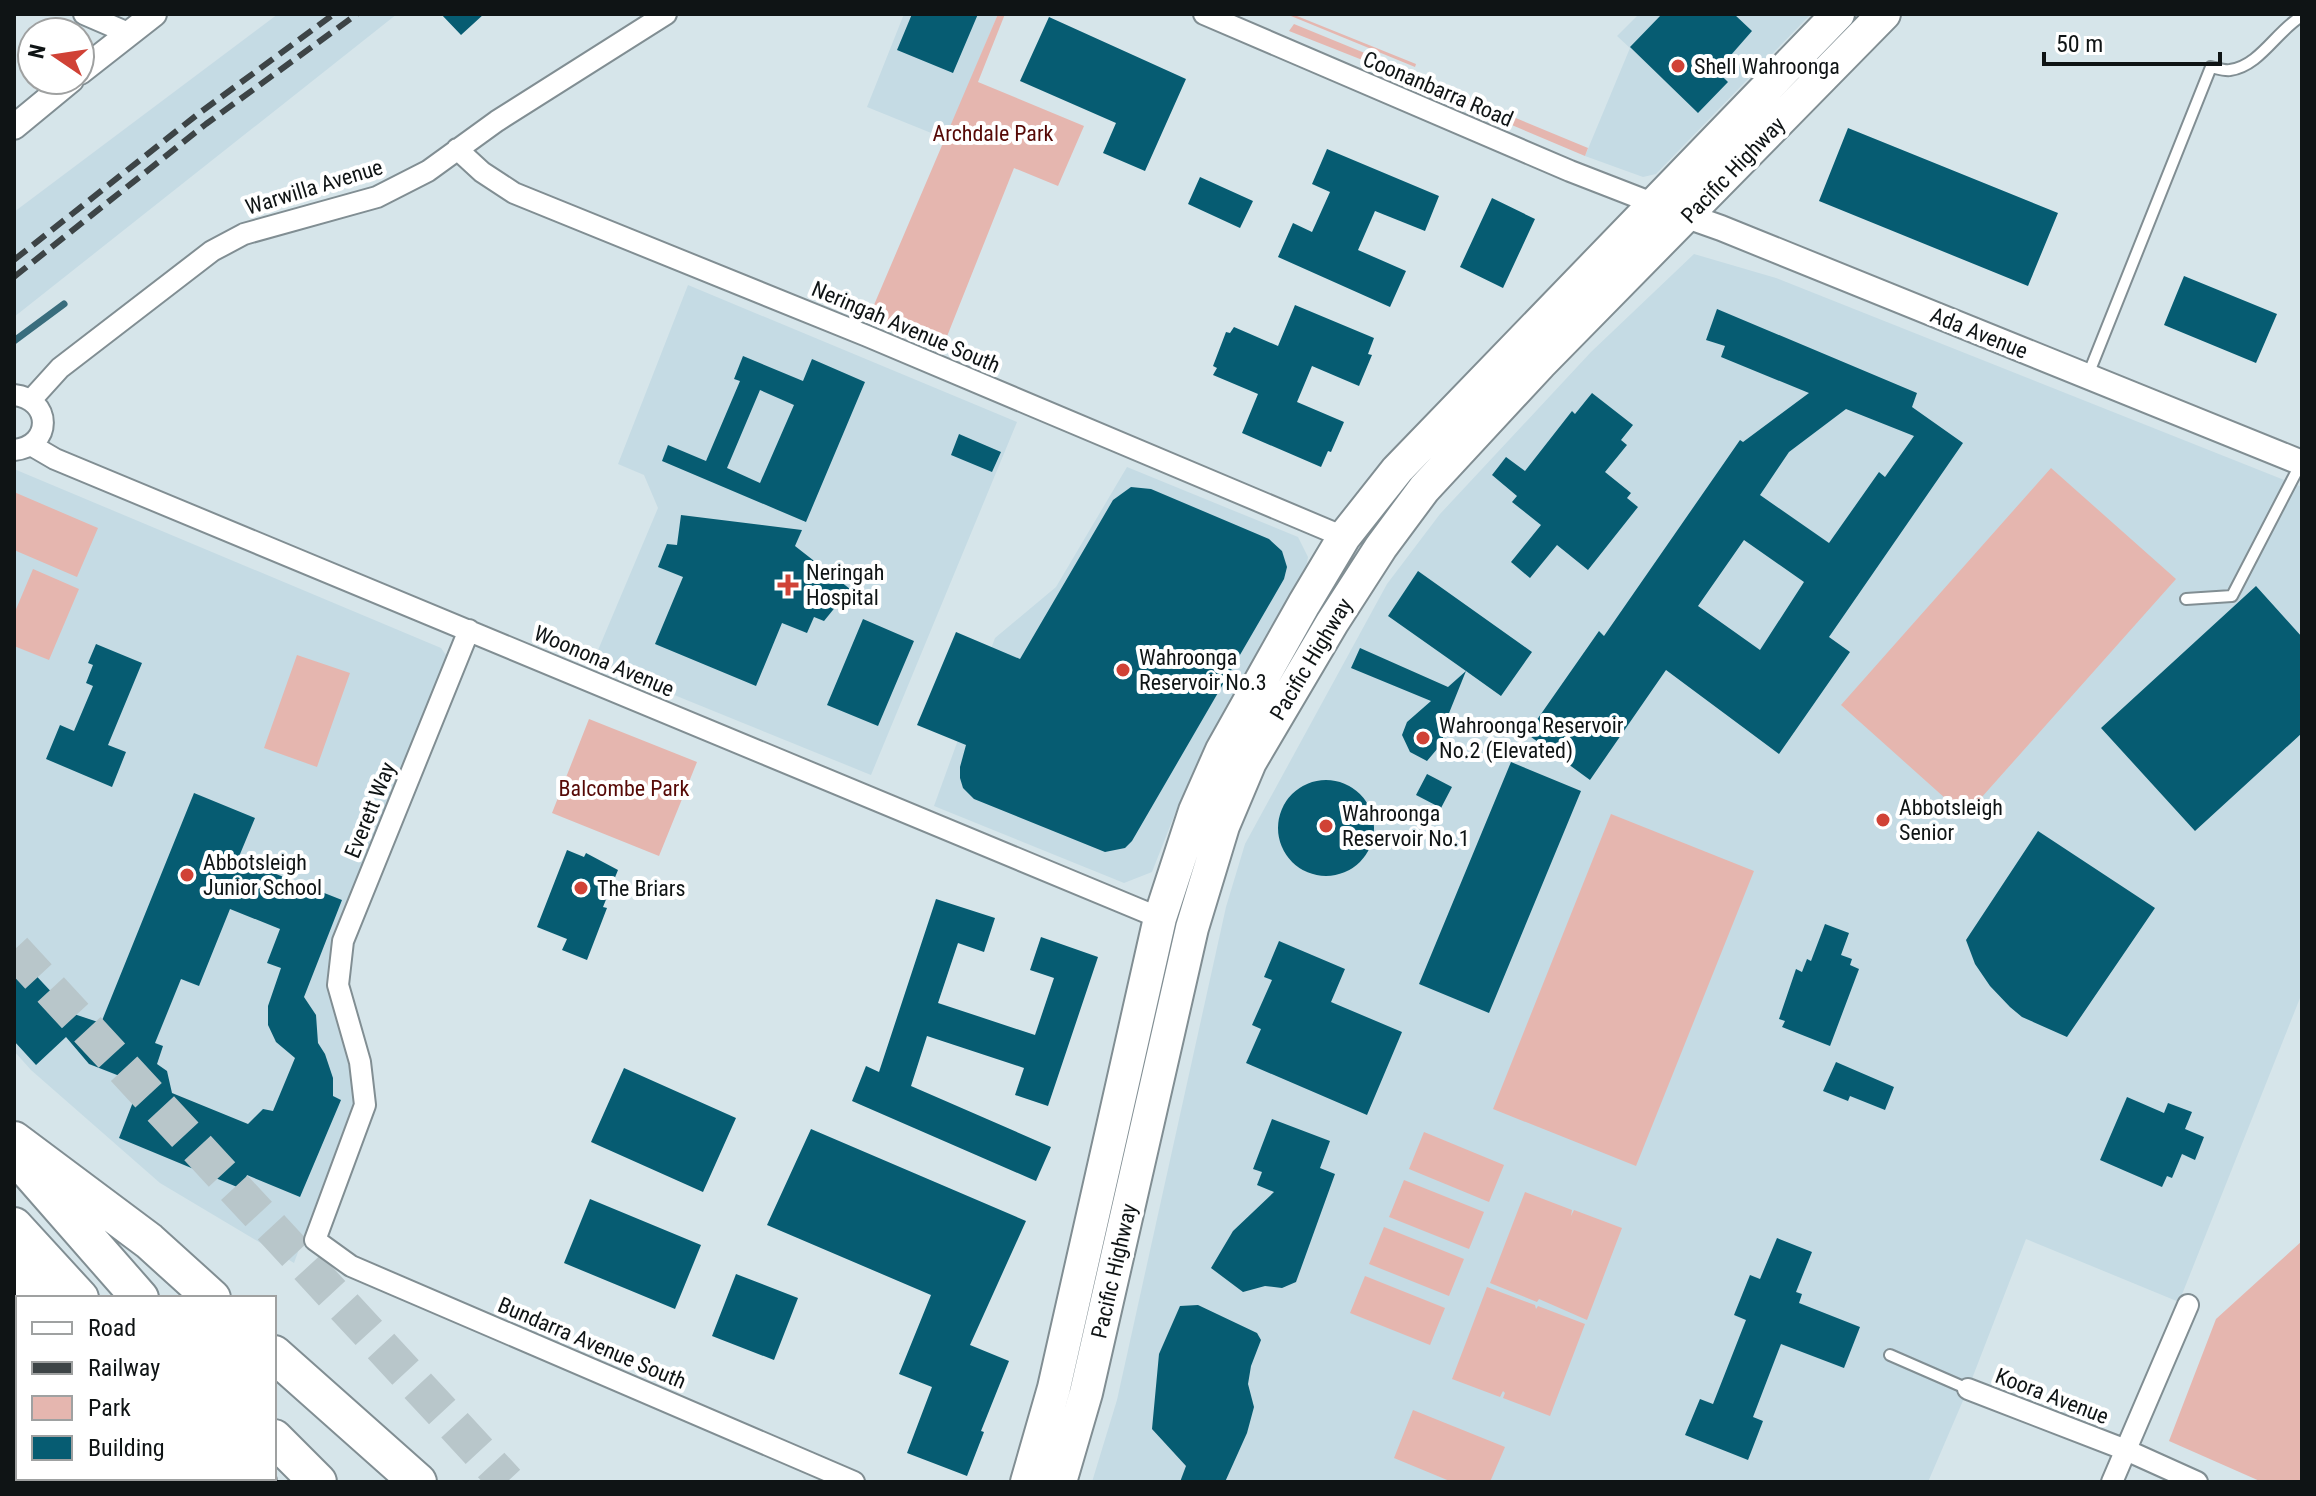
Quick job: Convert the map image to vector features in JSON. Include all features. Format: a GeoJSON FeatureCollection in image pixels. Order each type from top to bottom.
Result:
{"type":"FeatureCollection","features":[{"type":"Feature","properties":{"kind":"highway","name":"Pacific Highway"},"geometry":{"type":"LineString","coordinates":[[1027,1482],[1058,1373],[1160,918],[1195,811],[1222,750],[1259,681],[1344,537],[1397,470],[1838,14]]}},
{"type":"Feature","properties":{"kind":"highway","name":"Pacific Highway"},"geometry":{"type":"LineString","coordinates":[[1060,1482],[1086,1393],[1192,928],[1223,826],[1250,762],[1332,623],[1381,547],[1424,489],[1540,364],[1884,14]]}},
{"type":"Feature","properties":{"kind":"highway"},"geometry":{"type":"LineString","coordinates":[[14,1140],[149,1241],[210,1296]]}},
{"type":"Feature","properties":{"kind":"highway"},"geometry":{"type":"LineString","coordinates":[[14,1155],[138,1296]]}},
{"type":"Feature","properties":{"kind":"highway"},"geometry":{"type":"LineString","coordinates":[[14,1226],[78,1296]]}},
{"type":"Feature","properties":{"kind":"highway"},"geometry":{"type":"LineString","coordinates":[[14,1265],[40,1296]]}},
{"type":"Feature","properties":{"kind":"highway"},"geometry":{"type":"LineString","coordinates":[[276,1356],[418,1482]]}},
{"type":"Feature","properties":{"kind":"highway"},"geometry":{"type":"LineString","coordinates":[[276,1440],[318,1482]]}},
{"type":"Feature","properties":{"kind":"street"},"geometry":{"type":"LineString","coordinates":[[84,14],[128,33]]}},
{"type":"Feature","properties":{"kind":"street"},"geometry":{"type":"LineString","coordinates":[[96,59],[154,14]]}},
{"type":"Feature","properties":{"kind":"street","name":"Warwilla Avenue"},"geometry":{"type":"LineString","coordinates":[[23,398],[212,251],[244,234],[377,197],[428,171],[666,14]]}},
{"type":"Feature","properties":{"kind":"street","name":"Coonanbarra Road"},"geometry":{"type":"LineString","coordinates":[[1204,14],[1556,166],[1655,204]]}},
{"type":"Feature","properties":{"kind":"street"},"geometry":{"type":"LineString","coordinates":[[14,127],[52,96]]}},
{"type":"Feature","properties":{"kind":"street","name":"Neringah Avenue South"},"geometry":{"type":"LineString","coordinates":[[457,149],[482,172],[514,193],[867,336],[1344,537]]}},
{"type":"Feature","properties":{"kind":"street","name":"Ada Avenue"},"geometry":{"type":"LineString","coordinates":[[1655,204],[2301,463]]}},
{"type":"Feature","properties":{"kind":"street"},"geometry":{"type":"LineString","coordinates":[[23,398],[39,409],[43,419],[41,432],[23,447]]}},
{"type":"Feature","properties":{"kind":"street","name":"Woonona Avenue"},"geometry":{"type":"LineString","coordinates":[[23,447],[1160,918]]}},
{"type":"Feature","properties":{"kind":"street","name":"Everett Way"},"geometry":{"type":"LineString","coordinates":[[315,1240],[365,1105],[360,1062],[338,985],[343,941],[469,630]]}},
{"type":"Feature","properties":{"kind":"street","name":"Bundarra Avenue South"},"geometry":{"type":"LineString","coordinates":[[315,1240],[351,1266],[854,1482]]}},
{"type":"Feature","properties":{"kind":"street"},"geometry":{"type":"LineString","coordinates":[[2112,1482],[2188,1305]]}},
{"type":"Feature","properties":{"kind":"street","name":"Koora Avenue"},"geometry":{"type":"LineString","coordinates":[[1968,1389],[2126,1450],[2197,1482]]}},
{"type":"Feature","properties":{"kind":"lane"},"geometry":{"type":"LineString","coordinates":[[2088,377],[2211,67],[2229,71],[2252,61],[2291,22],[2302,16]]}},
{"type":"Feature","properties":{"kind":"lane"},"geometry":{"type":"LineString","coordinates":[[2186,599],[2232,596],[2301,463]]}},
{"type":"Feature","properties":{"kind":"lane","name":"Koora Avenue"},"geometry":{"type":"LineString","coordinates":[[1890,1355],[1968,1389]]}},
{"type":"Feature","properties":{"kind":"shaded area"},"geometry":{"type":"Polygon","coordinates":[[[278,14],[397,14],[14,317],[14,212],[278,14]]]}},
{"type":"Feature","properties":{"kind":"shaded area"},"geometry":{"type":"Polygon","coordinates":[[[904,14],[998,14],[946,139],[867,107],[904,14]]]}},
{"type":"Feature","properties":{"kind":"shaded area"},"geometry":{"type":"Polygon","coordinates":[[[1639,14],[1811,14],[1656,174],[1643,177],[1585,156],[1630,48],[1617,36],[1639,14]]]}},
{"type":"Feature","properties":{"kind":"shaded area","name":"Abbotsleigh Senior"},"geometry":{"type":"Polygon","coordinates":[[[1694,254],[1776,278],[2302,487],[2302,993],[2179,1302],[2026,1239],[1928,1482],[1092,1482],[1117,1400],[1226,907],[1245,844],[1387,584],[1440,514],[1591,352],[1694,254]]]}},
{"type":"Feature","properties":{"kind":"shaded area","name":"Neringah Hospital"},"geometry":{"type":"Polygon","coordinates":[[[688,285],[1017,422],[871,775],[593,662],[658,508],[644,475],[618,464],[688,285]]]}},
{"type":"Feature","properties":{"kind":"shaded area","name":"Wahroonga Reservoir No.3"},"geometry":{"type":"Polygon","coordinates":[[[1127,467],[1298,537],[1308,557],[1304,578],[1206,746],[1152,872],[1124,883],[934,806],[995,638],[1056,587],[1127,467]]]}},
{"type":"Feature","properties":{"kind":"shaded area","name":"Abbotsleigh Junior School"},"geometry":{"type":"Polygon","coordinates":[[[14,469],[441,648],[446,655],[445,671],[334,938],[329,984],[354,1085],[353,1104],[294,1263],[160,1183],[31,1070],[14,1051],[14,469]]]}},
{"type":"Feature","properties":{"kind":"green space","name":"Archdale Park"},"geometry":{"type":"Polygon","coordinates":[[[998,14],[1005,14],[978,82],[1084,126],[1058,186],[1014,168],[942,349],[868,319],[998,14]]]}},
{"type":"Feature","properties":{"kind":"green space"},"geometry":{"type":"Polygon","coordinates":[[[1291,16],[1416,64],[1415,67],[1291,16]]]}},
{"type":"Feature","properties":{"kind":"green space"},"geometry":{"type":"Polygon","coordinates":[[[1294,24],[1411,72],[1408,78],[1289,31],[1294,24]]]}},
{"type":"Feature","properties":{"kind":"green space"},"geometry":{"type":"Polygon","coordinates":[[[1446,89],[1588,148],[1585,156],[1443,96],[1446,89]]]}},
{"type":"Feature","properties":{"kind":"green space"},"geometry":{"type":"Polygon","coordinates":[[[2051,468],[2176,579],[1965,816],[1841,705],[2051,468]]]}},
{"type":"Feature","properties":{"kind":"green space"},"geometry":{"type":"Polygon","coordinates":[[[14,492],[98,528],[77,577],[14,550],[14,492]]]}},
{"type":"Feature","properties":{"kind":"green space"},"geometry":{"type":"Polygon","coordinates":[[[33,569],[79,589],[49,660],[14,646],[14,614],[33,569]]]}},
{"type":"Feature","properties":{"kind":"green space"},"geometry":{"type":"Polygon","coordinates":[[[297,655],[350,673],[317,767],[264,748],[297,655]]]}},
{"type":"Feature","properties":{"kind":"green space","name":"Balcombe Park"},"geometry":{"type":"Polygon","coordinates":[[[589,719],[697,762],[659,856],[552,813],[589,719]]]}},
{"type":"Feature","properties":{"kind":"green space"},"geometry":{"type":"Polygon","coordinates":[[[1611,814],[1754,871],[1636,1166],[1493,1109],[1611,814]]]}},
{"type":"Feature","properties":{"kind":"green space"},"geometry":{"type":"Polygon","coordinates":[[[1424,1132],[1504,1165],[1489,1202],[1409,1169],[1424,1132]]]}},
{"type":"Feature","properties":{"kind":"green space"},"geometry":{"type":"Polygon","coordinates":[[[1404,1180],[1484,1212],[1469,1249],[1389,1217],[1404,1180]]]}},
{"type":"Feature","properties":{"kind":"green space"},"geometry":{"type":"Polygon","coordinates":[[[1525,1192],[1572,1210],[1571,1216],[1574,1210],[1622,1228],[1587,1320],[1539,1299],[1537,1302],[1490,1283],[1525,1192]]]}},
{"type":"Feature","properties":{"kind":"green space"},"geometry":{"type":"Polygon","coordinates":[[[1384,1227],[1464,1259],[1449,1296],[1369,1264],[1384,1227]]]}},
{"type":"Feature","properties":{"kind":"green space"},"geometry":{"type":"Polygon","coordinates":[[[2302,1241],[2302,1482],[2262,1482],[2169,1441],[2216,1319],[2302,1241]]]}},
{"type":"Feature","properties":{"kind":"green space"},"geometry":{"type":"Polygon","coordinates":[[[1365,1276],[1445,1308],[1430,1345],[1350,1313],[1365,1276]]]}},
{"type":"Feature","properties":{"kind":"green space"},"geometry":{"type":"Polygon","coordinates":[[[1487,1287],[1535,1305],[1536,1309],[1538,1306],[1585,1324],[1550,1416],[1503,1398],[1503,1391],[1500,1397],[1452,1379],[1487,1287]]]}},
{"type":"Feature","properties":{"kind":"green space"},"geometry":{"type":"Polygon","coordinates":[[[1413,1410],[1505,1447],[1490,1482],[1452,1482],[1394,1458],[1413,1410]]]}},
{"type":"Feature","properties":{"kind":"building"},"geometry":{"type":"Polygon","coordinates":[[[441,14],[484,14],[461,35],[441,14]]]}},
{"type":"Feature","properties":{"kind":"building"},"geometry":{"type":"Polygon","coordinates":[[[912,14],[978,14],[953,73],[897,50],[912,14]]]}},
{"type":"Feature","properties":{"kind":"building"},"geometry":{"type":"Polygon","coordinates":[[[1662,14],[1734,14],[1752,31],[1717,71],[1728,82],[1698,113],[1630,47],[1662,14]]]}},
{"type":"Feature","properties":{"kind":"building"},"geometry":{"type":"Polygon","coordinates":[[[1049,17],[1186,79],[1145,171],[1103,153],[1116,123],[1020,81],[1049,17]]]}},
{"type":"Feature","properties":{"kind":"building"},"geometry":{"type":"Polygon","coordinates":[[[1848,128],[2058,213],[2028,286],[1819,201],[1848,128]]]}},
{"type":"Feature","properties":{"kind":"building"},"geometry":{"type":"Polygon","coordinates":[[[1327,149],[1439,196],[1425,231],[1375,211],[1358,250],[1406,271],[1390,307],[1278,257],[1293,223],[1312,232],[1330,192],[1312,184],[1327,149]]]}},
{"type":"Feature","properties":{"kind":"building"},"geometry":{"type":"Polygon","coordinates":[[[1200,177],[1253,201],[1240,228],[1188,204],[1200,177]]]}},
{"type":"Feature","properties":{"kind":"building"},"geometry":{"type":"Polygon","coordinates":[[[1492,198],[1535,219],[1503,288],[1460,267],[1492,198]]]}},
{"type":"Feature","properties":{"kind":"building"},"geometry":{"type":"Polygon","coordinates":[[[2184,276],[2277,314],[2256,363],[2164,325],[2184,276]]]}},
{"type":"Feature","properties":{"kind":"building"},"geometry":{"type":"Polygon","coordinates":[[[1295,305],[1374,338],[1368,354],[1372,355],[1359,386],[1312,366],[1297,402],[1344,422],[1321,467],[1242,433],[1258,394],[1213,375],[1217,368],[1213,366],[1226,332],[1230,333],[1234,327],[1278,346],[1295,305]]]}},
{"type":"Feature","properties":{"kind":"building"},"geometry":{"type":"Polygon","coordinates":[[[1717,309],[1917,393],[1912,407],[1963,443],[1829,637],[1850,652],[1779,754],[1666,670],[1590,780],[1527,734],[1599,631],[1604,636],[1740,440],[1743,442],[1809,393],[1721,357],[1725,346],[1706,340],[1717,309]],[[1846,409],[1789,452],[1760,495],[1829,543],[1879,472],[1885,477],[1914,436],[1846,409]],[[1744,540],[1698,606],[1760,650],[1804,582],[1744,540]]]}},
{"type":"Feature","properties":{"kind":"building"},"geometry":{"type":"Polygon","coordinates":[[[743,356],[803,381],[812,359],[865,382],[806,522],[662,461],[668,445],[706,461],[740,381],[734,379],[743,356]],[[760,390],[727,468],[760,483],[794,405],[760,390]]]}},
{"type":"Feature","properties":{"kind":"building"},"geometry":{"type":"Polygon","coordinates":[[[1592,393],[1633,425],[1621,440],[1627,445],[1605,472],[1631,493],[1627,498],[1638,507],[1588,570],[1557,545],[1530,578],[1511,562],[1541,525],[1512,502],[1517,496],[1492,475],[1506,457],[1525,471],[1572,411],[1575,414],[1592,393]]]}},
{"type":"Feature","properties":{"kind":"building"},"geometry":{"type":"Polygon","coordinates":[[[959,434],[1001,452],[992,472],[951,455],[959,434]]]}},
{"type":"Feature","properties":{"kind":"building","name":"Wahroonga Reservoir No.3"},"geometry":{"type":"Polygon","coordinates":[[[1131,487],[1151,489],[1269,539],[1282,551],[1287,567],[1284,579],[1132,841],[1125,848],[1105,852],[974,799],[963,788],[960,778],[966,745],[917,725],[956,632],[1020,659],[1113,500],[1131,487]]]}},
{"type":"Feature","properties":{"kind":"building"},"geometry":{"type":"Polygon","coordinates":[[[681,515],[802,530],[795,546],[850,589],[824,621],[814,617],[807,633],[782,623],[756,686],[655,644],[683,577],[658,567],[667,544],[677,545],[681,515]]]}},
{"type":"Feature","properties":{"kind":"building"},"geometry":{"type":"Polygon","coordinates":[[[1418,571],[1532,652],[1501,696],[1388,616],[1418,571]]]}},
{"type":"Feature","properties":{"kind":"building"},"geometry":{"type":"Polygon","coordinates":[[[2256,586],[2302,637],[2302,733],[2195,831],[2101,728],[2256,586]]]}},
{"type":"Feature","properties":{"kind":"building"},"geometry":{"type":"Polygon","coordinates":[[[863,619],[914,641],[878,726],[827,705],[863,619]]]}},
{"type":"Feature","properties":{"kind":"building"},"geometry":{"type":"Polygon","coordinates":[[[96,644],[142,663],[108,745],[126,752],[112,787],[46,759],[60,725],[74,731],[93,686],[86,683],[93,665],[88,663],[96,644]]]}},
{"type":"Feature","properties":{"kind":"building"},"geometry":{"type":"Polygon","coordinates":[[[1360,648],[1448,687],[1466,671],[1443,728],[1443,742],[1427,761],[1410,752],[1402,735],[1407,722],[1431,701],[1351,668],[1360,648]]]}},
{"type":"Feature","properties":{"kind":"building"},"geometry":{"type":"Polygon","coordinates":[[[1511,762],[1581,791],[1489,1013],[1419,984],[1511,762]]]}},
{"type":"Feature","properties":{"kind":"building"},"geometry":{"type":"Polygon","coordinates":[[[1427,774],[1452,787],[1441,808],[1416,795],[1427,774]]]}},
{"type":"Feature","properties":{"kind":"building","name":"Wahroonga Reservoir No.1"},"geometry":{"type":"Polygon","coordinates":[[[1326,780],[1344,784],[1360,794],[1370,810],[1374,828],[1370,846],[1360,862],[1344,872],[1326,876],[1308,872],[1292,862],[1282,846],[1278,828],[1282,810],[1292,794],[1308,784],[1326,780]]]}},
{"type":"Feature","properties":{"kind":"building"},"geometry":{"type":"Polygon","coordinates":[[[194,793],[255,818],[238,859],[342,900],[304,997],[316,1015],[318,1043],[333,1078],[333,1096],[341,1100],[300,1197],[247,1175],[242,1189],[119,1138],[140,1084],[89,1064],[66,1037],[36,1065],[14,1041],[14,952],[71,1013],[101,1023],[194,793]],[[230,909],[199,986],[181,979],[155,1043],[163,1046],[157,1064],[167,1071],[172,1093],[248,1124],[263,1109],[273,1111],[295,1058],[276,1042],[268,1025],[268,1006],[281,968],[267,963],[280,929],[230,909]]]}},
{"type":"Feature","properties":{"kind":"building"},"geometry":{"type":"Polygon","coordinates":[[[2038,831],[2155,908],[2067,1037],[2022,1017],[2010,1007],[1975,964],[1966,940],[2038,831]]]}},
{"type":"Feature","properties":{"kind":"building","name":"The Briars"},"geometry":{"type":"Polygon","coordinates":[[[567,850],[584,857],[586,853],[618,870],[587,960],[562,950],[567,939],[537,927],[567,850]]]}},
{"type":"Feature","properties":{"kind":"building"},"geometry":{"type":"Polygon","coordinates":[[[936,899],[995,918],[984,952],[958,943],[938,1003],[1035,1035],[1054,978],[1030,970],[1041,937],[1098,957],[1048,1106],[1015,1095],[1024,1068],[927,1036],[911,1086],[1051,1147],[1036,1181],[852,1101],[866,1066],[879,1072],[936,899]]]}},
{"type":"Feature","properties":{"kind":"building"},"geometry":{"type":"Polygon","coordinates":[[[1825,924],[1849,933],[1841,955],[1852,959],[1850,965],[1859,969],[1830,1046],[1782,1027],[1785,1021],[1779,1019],[1796,969],[1802,972],[1807,959],[1811,961],[1825,924]]]}},
{"type":"Feature","properties":{"kind":"building"},"geometry":{"type":"Polygon","coordinates":[[[1279,941],[1345,969],[1331,1002],[1402,1032],[1367,1115],[1246,1063],[1261,1029],[1252,1025],[1272,980],[1264,977],[1279,941]]]}},
{"type":"Feature","properties":{"kind":"building"},"geometry":{"type":"Polygon","coordinates":[[[1836,1062],[1894,1087],[1885,1110],[1850,1096],[1848,1101],[1823,1091],[1836,1062]]]}},
{"type":"Feature","properties":{"kind":"building"},"geometry":{"type":"Polygon","coordinates":[[[624,1068],[736,1118],[703,1192],[591,1142],[624,1068]]]}},
{"type":"Feature","properties":{"kind":"building"},"geometry":{"type":"Polygon","coordinates":[[[2127,1097],[2164,1113],[2168,1103],[2192,1112],[2185,1129],[2204,1137],[2195,1160],[2182,1154],[2172,1178],[2167,1176],[2162,1187],[2100,1160],[2127,1097]]]}},
{"type":"Feature","properties":{"kind":"building"},"geometry":{"type":"Polygon","coordinates":[[[1272,1119],[1330,1141],[1320,1168],[1335,1174],[1296,1282],[1282,1288],[1265,1286],[1243,1292],[1211,1268],[1233,1231],[1274,1192],[1257,1185],[1262,1172],[1253,1169],[1272,1119]]]}},
{"type":"Feature","properties":{"kind":"building"},"geometry":{"type":"Polygon","coordinates":[[[811,1129],[1026,1221],[970,1345],[1009,1361],[967,1476],[907,1453],[932,1387],[899,1374],[931,1295],[767,1225],[811,1129]]]}},
{"type":"Feature","properties":{"kind":"building"},"geometry":{"type":"Polygon","coordinates":[[[590,1199],[701,1245],[675,1309],[564,1263],[590,1199]]]}},
{"type":"Feature","properties":{"kind":"building"},"geometry":{"type":"Polygon","coordinates":[[[1777,1238],[1812,1252],[1796,1292],[1802,1294],[1799,1303],[1860,1327],[1844,1368],[1781,1344],[1753,1417],[1763,1421],[1748,1460],[1685,1435],[1700,1399],[1713,1404],[1746,1320],[1734,1315],[1750,1275],[1760,1279],[1777,1238]]]}},
{"type":"Feature","properties":{"kind":"building"},"geometry":{"type":"Polygon","coordinates":[[[736,1274],[798,1298],[774,1360],[712,1336],[736,1274]]]}},
{"type":"Feature","properties":{"kind":"building"},"geometry":{"type":"Polygon","coordinates":[[[1198,1305],[1257,1333],[1261,1340],[1248,1384],[1254,1407],[1247,1433],[1225,1482],[1180,1482],[1186,1466],[1152,1429],[1159,1354],[1180,1306],[1198,1305]]]}},
{"type":"Feature","properties":{"kind":"waterway"},"geometry":{"type":"LineString","coordinates":[[14,341],[64,304]]}},
{"type":"Feature","properties":{"kind":"tunnel"},"geometry":{"type":"LineString","coordinates":[[14,950],[507,1482]]}},
{"type":"Feature","properties":{"kind":"railway"},"geometry":{"type":"LineString","coordinates":[[14,260],[198,114],[334,14]]}},
{"type":"Feature","properties":{"kind":"railway"},"geometry":{"type":"LineString","coordinates":[[14,277],[206,124],[357,14]]}},
{"type":"Feature","properties":{"kind":"place","name":"Shell Wahroonga"},"geometry":{"type":"Point","coordinates":[1678,66]}},
{"type":"Feature","properties":{"kind":"place","name":"Neringah Hospital"},"geometry":{"type":"Point","coordinates":[788,585]}},
{"type":"Feature","properties":{"kind":"place","name":"Wahroonga Reservoir No.3"},"geometry":{"type":"Point","coordinates":[1123,670]}},
{"type":"Feature","properties":{"kind":"place","name":"Wahroonga Reservoir No.2 (Elevated)"},"geometry":{"type":"Point","coordinates":[1423,738]}},
{"type":"Feature","properties":{"kind":"place","name":"Abbotsleigh Senior"},"geometry":{"type":"Point","coordinates":[1883,820]}},
{"type":"Feature","properties":{"kind":"place","name":"Wahroonga Reservoir No.1"},"geometry":{"type":"Point","coordinates":[1326,826]}},
{"type":"Feature","properties":{"kind":"place","name":"Abbotsleigh Junior School"},"geometry":{"type":"Point","coordinates":[187,875]}},
{"type":"Feature","properties":{"kind":"place","name":"The Briars"},"geometry":{"type":"Point","coordinates":[581,888]}}]}
